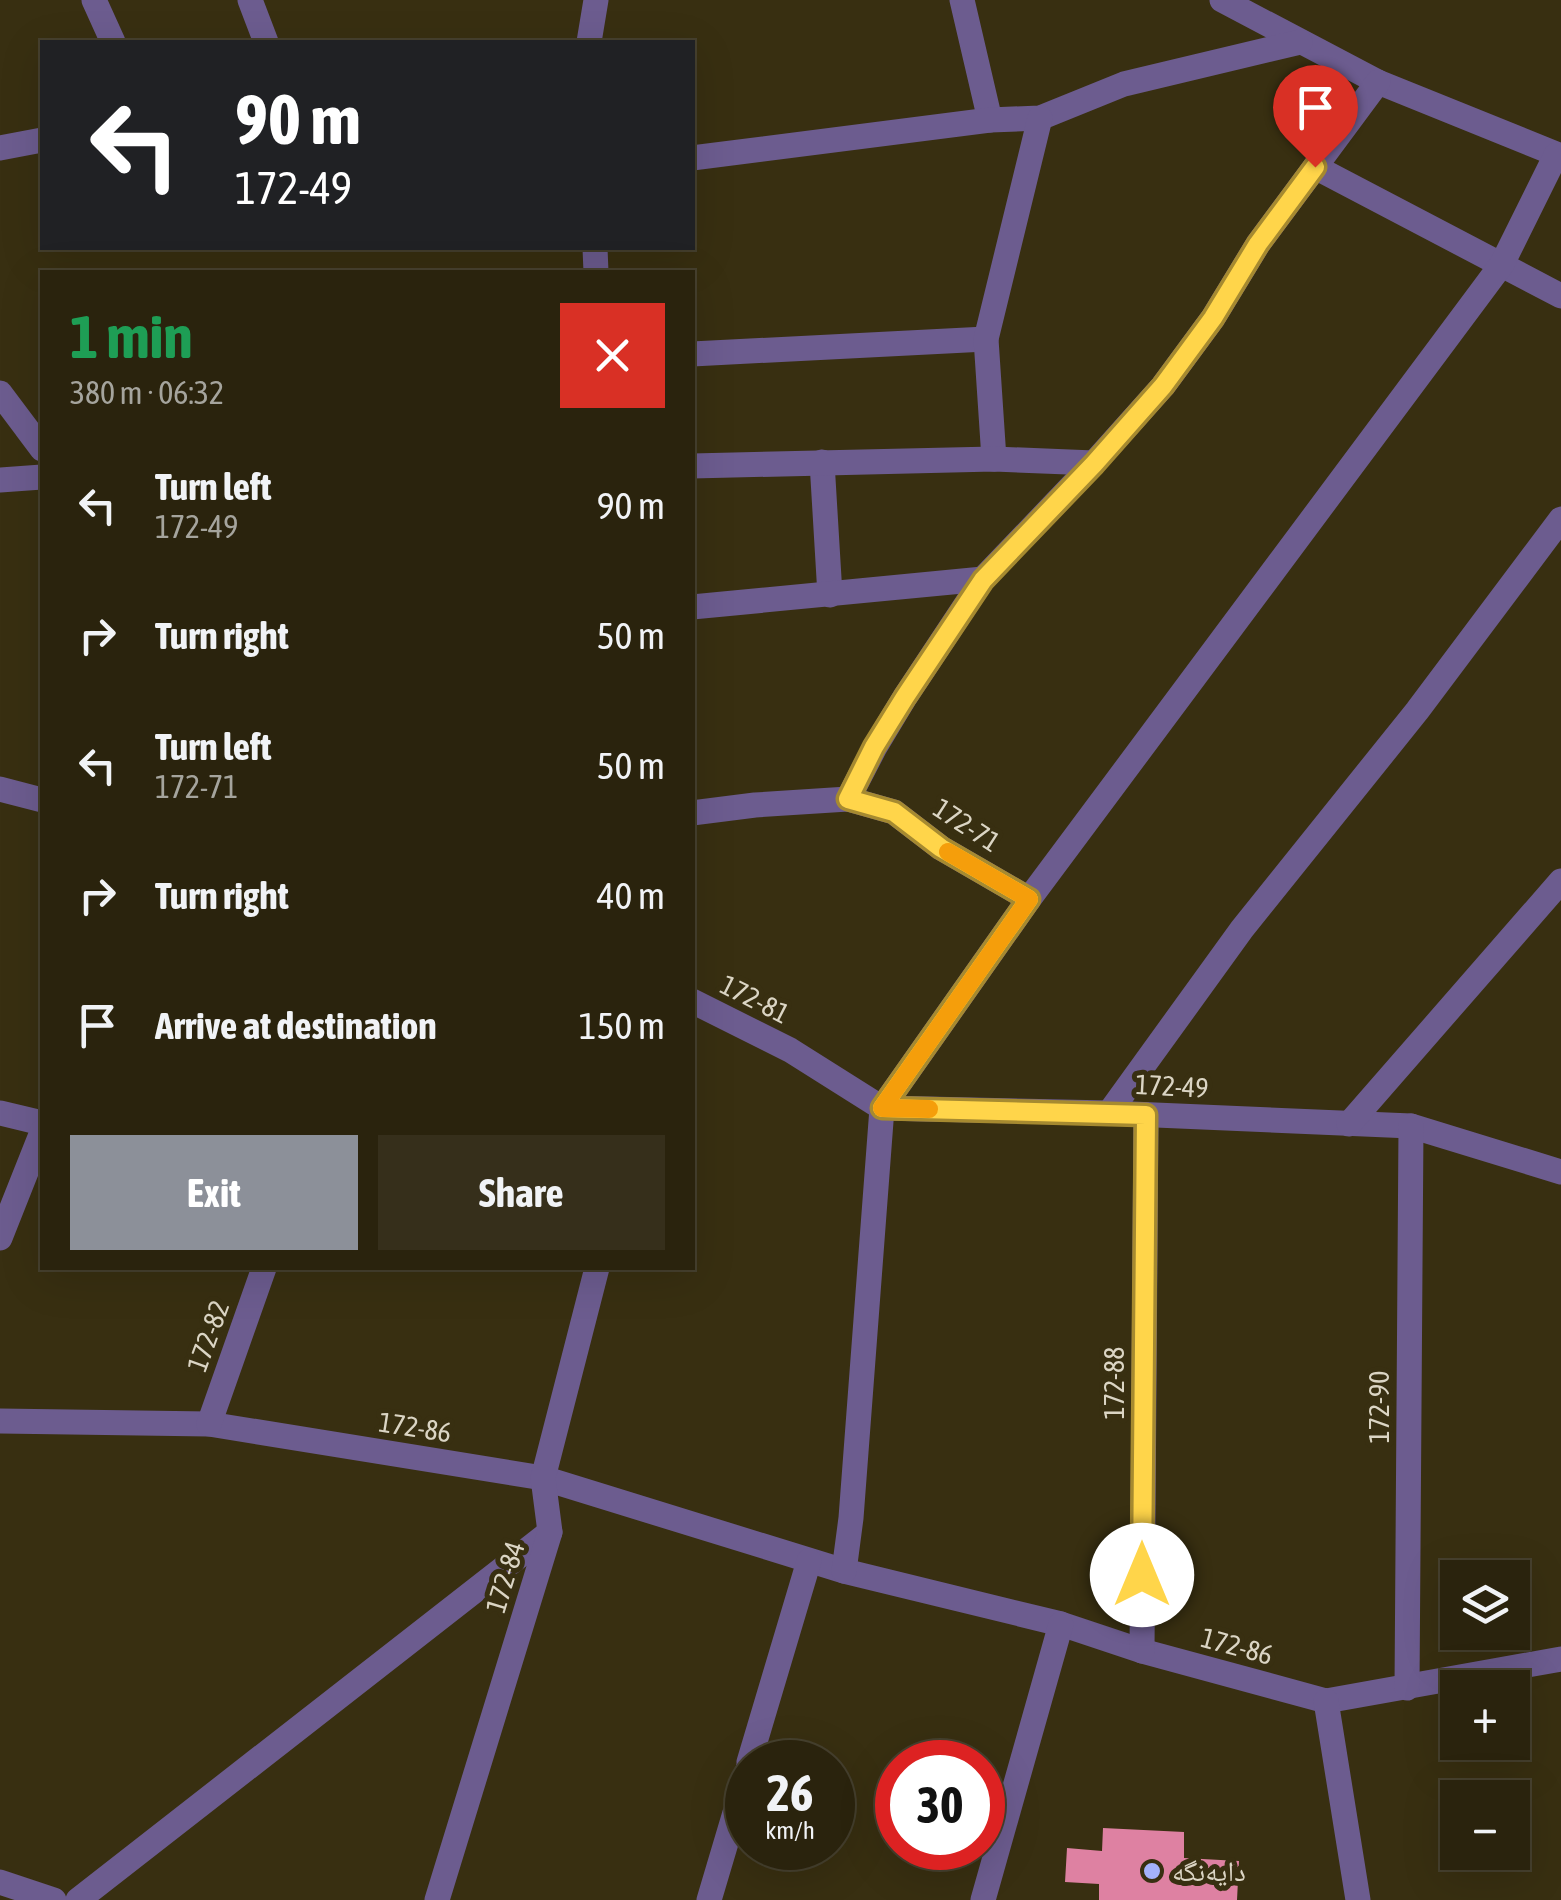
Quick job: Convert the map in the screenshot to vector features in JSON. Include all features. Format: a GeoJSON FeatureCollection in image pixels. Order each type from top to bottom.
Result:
{"type":"FeatureCollection","features":[{"type":"Feature","properties":{"kind":"street"},"geometry":{"type":"LineString","coordinates":[[94,0],[112,40]]}},
{"type":"Feature","properties":{"kind":"street"},"geometry":{"type":"LineString","coordinates":[[250,0],[265,40]]}},
{"type":"Feature","properties":{"kind":"street"},"geometry":{"type":"LineString","coordinates":[[589,40],[596,0]]}},
{"type":"Feature","properties":{"kind":"street"},"geometry":{"type":"LineString","coordinates":[[962,0],[990,120]]}},
{"type":"Feature","properties":{"kind":"street"},"geometry":{"type":"LineString","coordinates":[[844,1571],[852,1518],[882,1108],[1029,899],[1502,264],[1558,156],[1378,82],[1222,0]]}},
{"type":"Feature","properties":{"kind":"street"},"geometry":{"type":"LineString","coordinates":[[695,158],[990,120],[1040,118],[1124,84],[1300,42]]}},
{"type":"Feature","properties":{"kind":"street"},"geometry":{"type":"LineString","coordinates":[[848,799],[874,747],[983,580],[1163,386],[1213,318],[1258,244],[1378,82]]}},
{"type":"Feature","properties":{"kind":"street"},"geometry":{"type":"LineString","coordinates":[[994,458],[986,339],[1040,118]]}},
{"type":"Feature","properties":{"kind":"street"},"geometry":{"type":"LineString","coordinates":[[0,148],[40,140]]}},
{"type":"Feature","properties":{"kind":"street"},"geometry":{"type":"LineString","coordinates":[[1315,167],[1561,296]]}},
{"type":"Feature","properties":{"kind":"street"},"geometry":{"type":"LineString","coordinates":[[695,354],[986,339]]}},
{"type":"Feature","properties":{"kind":"street"},"geometry":{"type":"LineString","coordinates":[[0,393],[40,447]]}},
{"type":"Feature","properties":{"kind":"street"},"geometry":{"type":"LineString","coordinates":[[695,466],[994,458],[1094,464]]}},
{"type":"Feature","properties":{"kind":"street"},"geometry":{"type":"LineString","coordinates":[[822,462],[830,595]]}},
{"type":"Feature","properties":{"kind":"street"},"geometry":{"type":"LineString","coordinates":[[0,480],[40,476]]}},
{"type":"Feature","properties":{"kind":"street"},"geometry":{"type":"LineString","coordinates":[[1109,1113],[1242,929],[1417,710],[1561,519]]}},
{"type":"Feature","properties":{"kind":"street"},"geometry":{"type":"LineString","coordinates":[[695,607],[983,580]]}},
{"type":"Feature","properties":{"kind":"street"},"geometry":{"type":"LineString","coordinates":[[0,789],[40,799]]}},
{"type":"Feature","properties":{"kind":"street","name":"172-71"},"geometry":{"type":"LineString","coordinates":[[695,813],[848,799],[894,812],[941,848],[1029,899]]}},
{"type":"Feature","properties":{"kind":"street"},"geometry":{"type":"LineString","coordinates":[[1349,1124],[1561,881]]}},
{"type":"Feature","properties":{"kind":"street","name":"172-81"},"geometry":{"type":"LineString","coordinates":[[695,1002],[790,1050],[882,1108]]}},
{"type":"Feature","properties":{"kind":"street","name":"172-49"},"geometry":{"type":"LineString","coordinates":[[882,1108],[1411,1126],[1561,1172]]}},
{"type":"Feature","properties":{"kind":"street"},"geometry":{"type":"LineString","coordinates":[[0,1113],[40,1123]]}},
{"type":"Feature","properties":{"kind":"street","name":"172-88"},"geometry":{"type":"LineString","coordinates":[[1142,1652],[1146,1115]]}},
{"type":"Feature","properties":{"kind":"street","name":"172-90"},"geometry":{"type":"LineString","coordinates":[[1407,1688],[1411,1126]]}},
{"type":"Feature","properties":{"kind":"street"},"geometry":{"type":"LineString","coordinates":[[0,1238],[40,1137]]}},
{"type":"Feature","properties":{"kind":"street","name":"172-82"},"geometry":{"type":"LineString","coordinates":[[208,1424],[263,1270]]}},
{"type":"Feature","properties":{"kind":"street","name":"172-84"},"geometry":{"type":"LineString","coordinates":[[437,1900],[550,1532],[543,1478],[595,1270]]}},
{"type":"Feature","properties":{"kind":"street","name":"172-86"},"geometry":{"type":"LineString","coordinates":[[0,1421],[208,1424],[543,1478],[808,1561],[1061,1624],[1142,1652],[1326,1701],[1561,1659]]}},
{"type":"Feature","properties":{"kind":"street"},"geometry":{"type":"LineString","coordinates":[[78,1900],[550,1532]]}},
{"type":"Feature","properties":{"kind":"street"},"geometry":{"type":"LineString","coordinates":[[756,1740],[808,1561]]}},
{"type":"Feature","properties":{"kind":"street"},"geometry":{"type":"LineString","coordinates":[[983,1900],[1061,1624]]}},
{"type":"Feature","properties":{"kind":"street"},"geometry":{"type":"LineString","coordinates":[[1326,1701],[1358,1900]]}},
{"type":"Feature","properties":{"kind":"street"},"geometry":{"type":"LineString","coordinates":[[709,1900],[725,1845]]}},
{"type":"Feature","properties":{"kind":"street"},"geometry":{"type":"LineString","coordinates":[[0,1882],[54,1900]]}},
{"type":"Feature","properties":{"kind":"building","name":"دایەنگە"},"geometry":{"type":"Polygon","coordinates":[[[1103,1828],[1184,1832],[1184,1858],[1239,1861],[1237,1900],[1099,1900],[1099,1884],[1065,1882],[1067,1848],[1102,1851],[1103,1828]]]}},
{"type":"Feature","properties":{"kind":"slow traffic"},"geometry":{"type":"LineString","coordinates":[[929,1109],[882,1108],[1029,899],[948,852]]}},
{"type":"Feature","properties":{"kind":"place","name":"دایەنگە"},"geometry":{"type":"Point","coordinates":[1152,1871]}},
{"type":"Feature","properties":{"kind":"route"},"geometry":{"type":"LineString","coordinates":[[1142,1575],[1146,1115],[882,1108],[1029,899],[941,848],[894,812],[848,799],[874,747],[983,580],[1163,386],[1315,167]]}}]}
